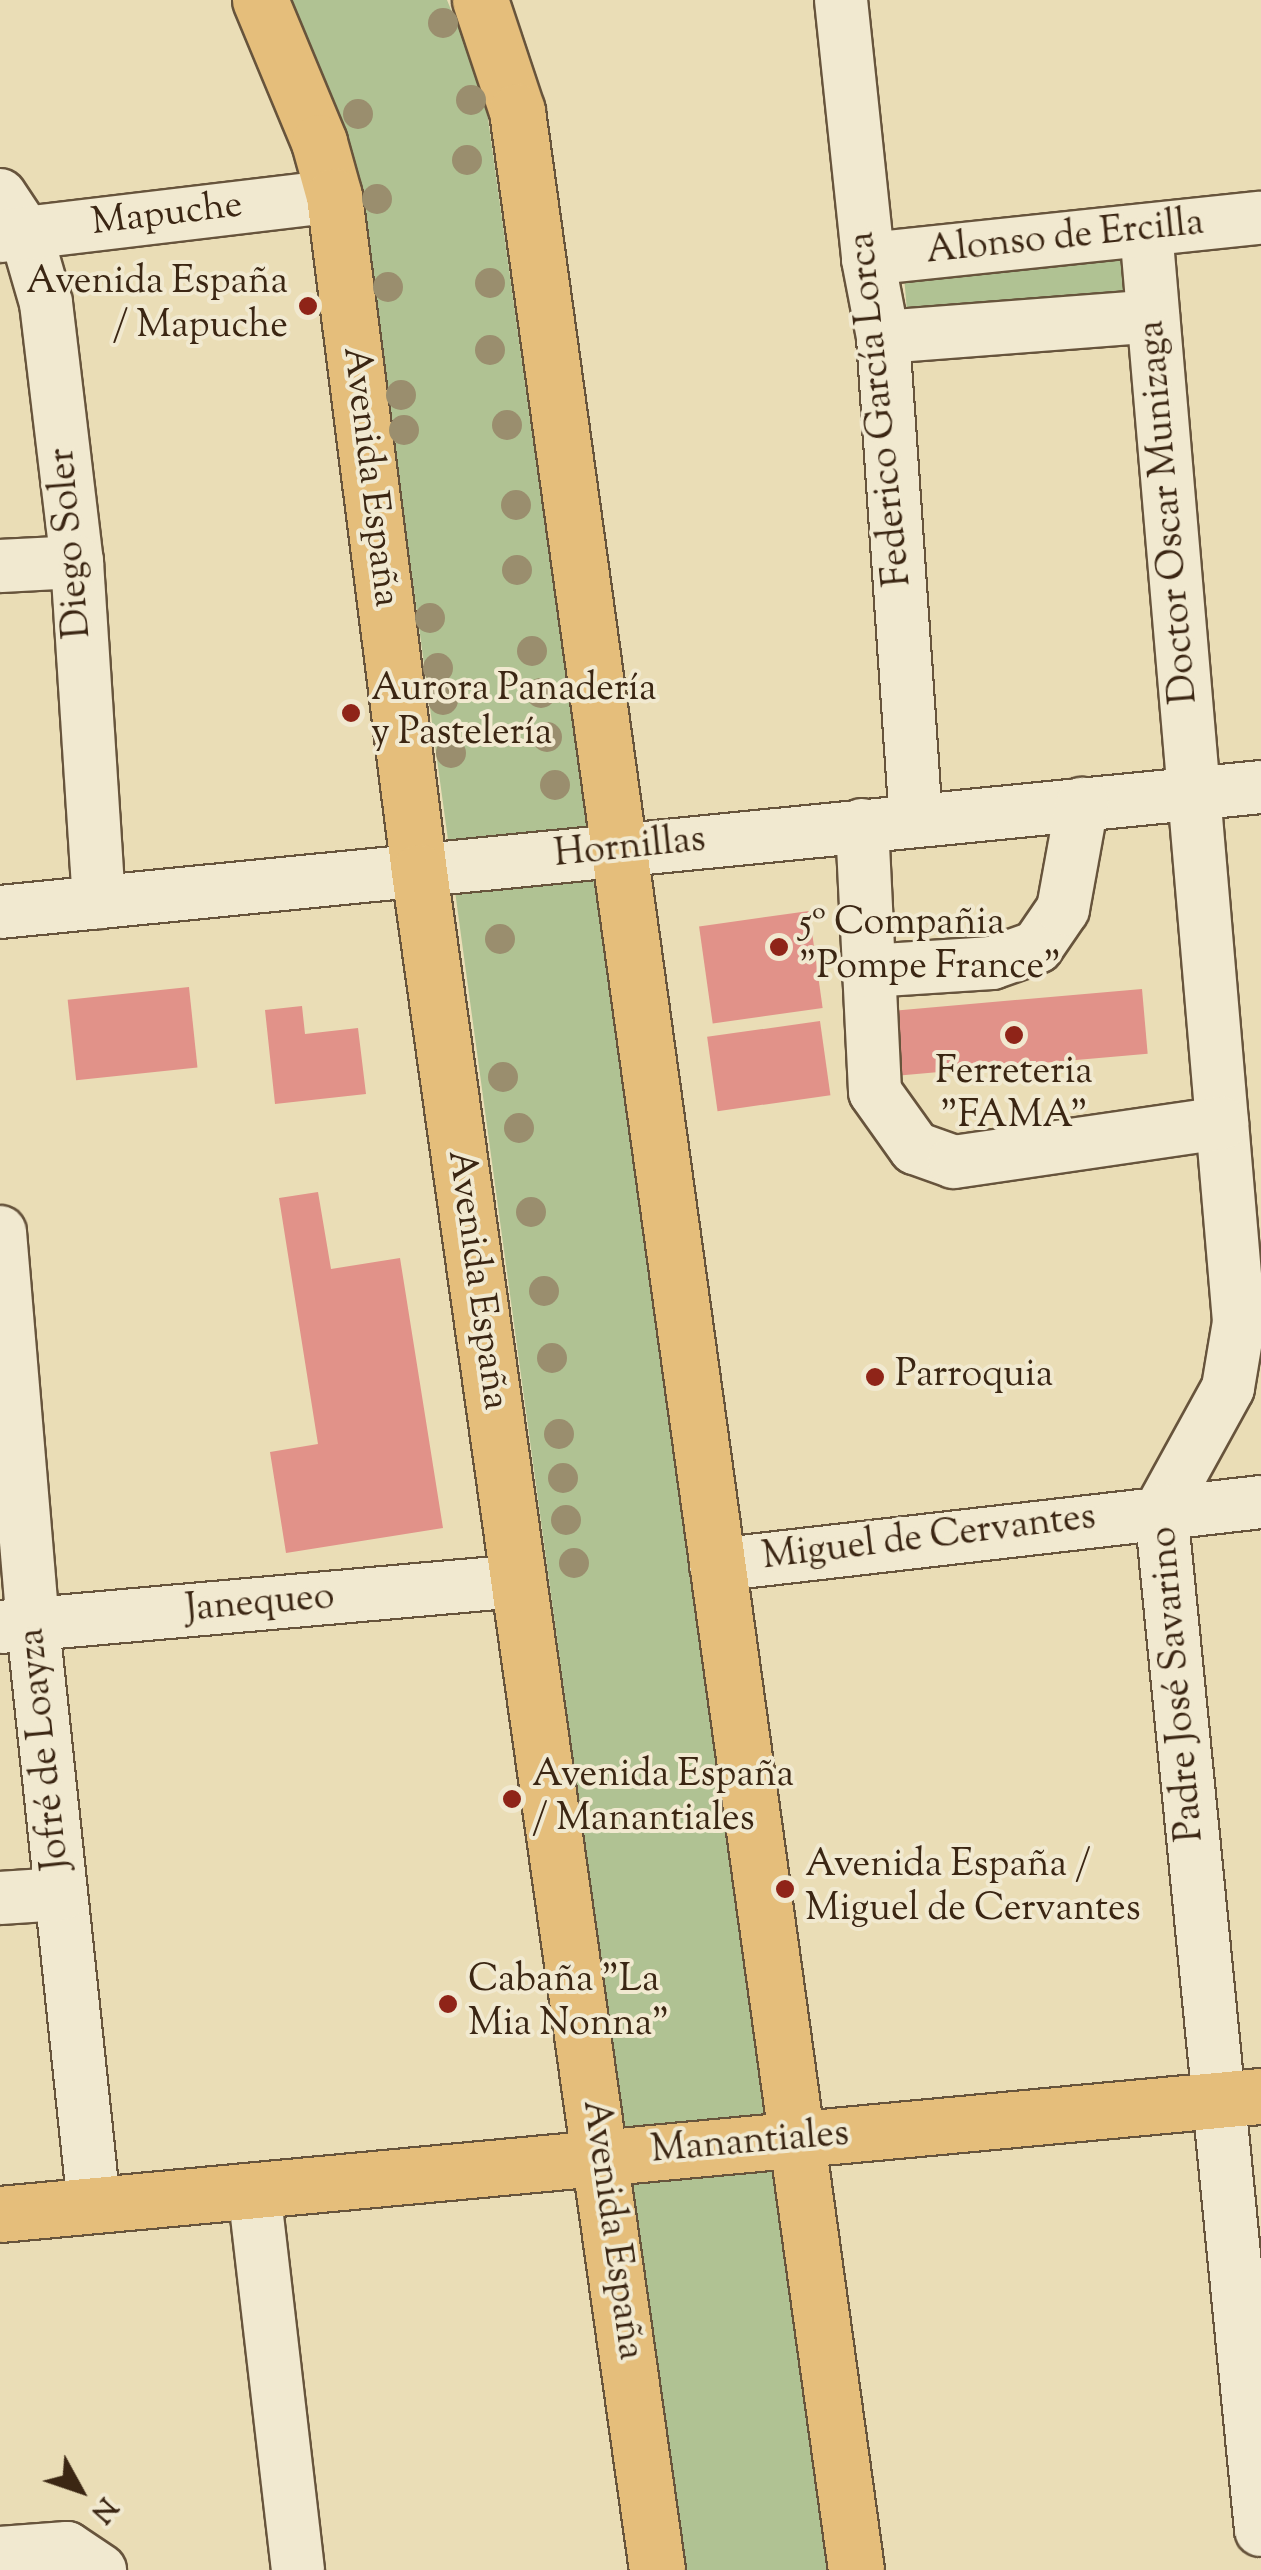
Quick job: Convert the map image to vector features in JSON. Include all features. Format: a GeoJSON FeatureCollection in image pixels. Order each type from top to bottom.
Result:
{"type":"FeatureCollection","features":[{"type":"Feature","properties":{"kind":"main road","name":"Avenida España"},"geometry":{"type":"LineString","coordinates":[[260,0],[319,142],[334,196],[419,872],[657,2570]]}},
{"type":"Feature","properties":{"kind":"main road"},"geometry":{"type":"LineString","coordinates":[[480,0],[517,111],[856,2570]]}},
{"type":"Feature","properties":{"kind":"main road","name":"Manantiales"},"geometry":{"type":"LineString","coordinates":[[0,2214],[1240,2098]]}},
{"type":"Feature","properties":{"kind":"street","name":"Federico García Lorca"},"geometry":{"type":"LineString","coordinates":[[841,0],[868,259],[883,337],[916,819]]}},
{"type":"Feature","properties":{"kind":"street","name":"Mapuche"},"geometry":{"type":"LineString","coordinates":[[9,221],[334,196]]}},
{"type":"Feature","properties":{"kind":"street","name":"Alonso de Ercilla"},"geometry":{"type":"LineString","coordinates":[[868,259],[1261,218]]}},
{"type":"Feature","properties":{"kind":"street","name":"Diego Soler"},"geometry":{"type":"LineString","coordinates":[[9,221],[46,302],[76,562],[99,902]]}},
{"type":"Feature","properties":{"kind":"street","name":"Doctor Oscar Munizaga"},"geometry":{"type":"LineString","coordinates":[[1146,230],[1196,794]]}},
{"type":"Feature","properties":{"kind":"street"},"geometry":{"type":"LineString","coordinates":[[883,337],[1153,316]]}},
{"type":"Feature","properties":{"kind":"street"},"geometry":{"type":"LineString","coordinates":[[0,566],[76,562]]}},
{"type":"Feature","properties":{"kind":"street","name":"Hornillas"},"geometry":{"type":"LineString","coordinates":[[0,912],[1261,788]]}},
{"type":"Feature","properties":{"kind":"street","name":"Padre José Savarino"},"geometry":{"type":"LineString","coordinates":[[1196,794],[1239,1322],[1228,1388],[1161,1510],[1240,2098],[1261,2530]]}},
{"type":"Feature","properties":{"kind":"street"},"geometry":{"type":"LineString","coordinates":[[870,971],[992,963],[1038,947],[1064,909],[1082,804]]}},
{"type":"Feature","properties":{"kind":"street"},"geometry":{"type":"LineString","coordinates":[[862,825],[875,1092],[914,1148],[954,1162],[1222,1123]]}},
{"type":"Feature","properties":{"kind":"street","name":"Jofré de Loayza"},"geometry":{"type":"LineString","coordinates":[[0,1232],[16,1627],[61,1894],[94,2205]]}},
{"type":"Feature","properties":{"kind":"street","name":"Miguel de Cervantes"},"geometry":{"type":"LineString","coordinates":[[716,1565],[1161,1510],[1261,1502]]}},
{"type":"Feature","properties":{"kind":"street","name":"Janequeo"},"geometry":{"type":"LineString","coordinates":[[16,1627],[519,1581]]}},
{"type":"Feature","properties":{"kind":"street"},"geometry":{"type":"LineString","coordinates":[[0,1898],[61,1894]]}},
{"type":"Feature","properties":{"kind":"street"},"geometry":{"type":"LineString","coordinates":[[254,2190],[298,2570]]}},
{"type":"Feature","properties":{"kind":"street"},"geometry":{"type":"LineString","coordinates":[[0,2552],[67,2548],[100,2570]]}},
{"type":"Feature","properties":{"kind":"green space"},"geometry":{"type":"Polygon","coordinates":[[[283,0],[447,0],[484,90],[831,2570],[684,2570],[358,180],[283,0]]]}},
{"type":"Feature","properties":{"kind":"green space"},"geometry":{"type":"Polygon","coordinates":[[[1127,255],[1130,292],[907,311],[904,275],[1127,255]]]}},
{"type":"Feature","properties":{"kind":"building"},"geometry":{"type":"Polygon","coordinates":[[[809,911],[823,1008],[713,1023],[699,926],[809,911]]]}},
{"type":"Feature","properties":{"kind":"building"},"geometry":{"type":"Polygon","coordinates":[[[189,987],[197,1068],[76,1080],[68,1000],[189,987]]]}},
{"type":"Feature","properties":{"kind":"building","name":"Ferreteria \"FAMA\""},"geometry":{"type":"Polygon","coordinates":[[[1142,989],[1148,1054],[886,1077],[880,1012],[1142,989]]]}},
{"type":"Feature","properties":{"kind":"building"},"geometry":{"type":"Polygon","coordinates":[[[302,1006],[305,1034],[358,1028],[366,1094],[275,1104],[265,1010],[302,1006]]]}},
{"type":"Feature","properties":{"kind":"building"},"geometry":{"type":"Polygon","coordinates":[[[820,1021],[830,1095],[718,1111],[707,1037],[820,1021]]]}},
{"type":"Feature","properties":{"kind":"building"},"geometry":{"type":"Polygon","coordinates":[[[318,1192],[331,1269],[400,1258],[443,1528],[286,1553],[270,1452],[318,1444],[279,1198],[318,1192]]]}},
{"type":"Feature","properties":{"kind":"place","name":"Avenida España / Mapuche"},"geometry":{"type":"Point","coordinates":[308,306]}},
{"type":"Feature","properties":{"kind":"place","name":"Aurora Panadería y Pastelería"},"geometry":{"type":"Point","coordinates":[351,713]}},
{"type":"Feature","properties":{"kind":"place","name":"5º Compañia \"Pompe France\""},"geometry":{"type":"Point","coordinates":[779,947]}},
{"type":"Feature","properties":{"kind":"place","name":"Ferreteria \"FAMA\""},"geometry":{"type":"Point","coordinates":[1014,1035]}},
{"type":"Feature","properties":{"kind":"place","name":"Parroquia"},"geometry":{"type":"Point","coordinates":[875,1377]}},
{"type":"Feature","properties":{"kind":"place","name":"Avenida España / Manantiales"},"geometry":{"type":"Point","coordinates":[512,1799]}},
{"type":"Feature","properties":{"kind":"place","name":"Avenida España / Miguel de Cervantes"},"geometry":{"type":"Point","coordinates":[785,1889]}},
{"type":"Feature","properties":{"kind":"place","name":"Cabaña \"La Mia Nonna\""},"geometry":{"type":"Point","coordinates":[448,2004]}}]}
